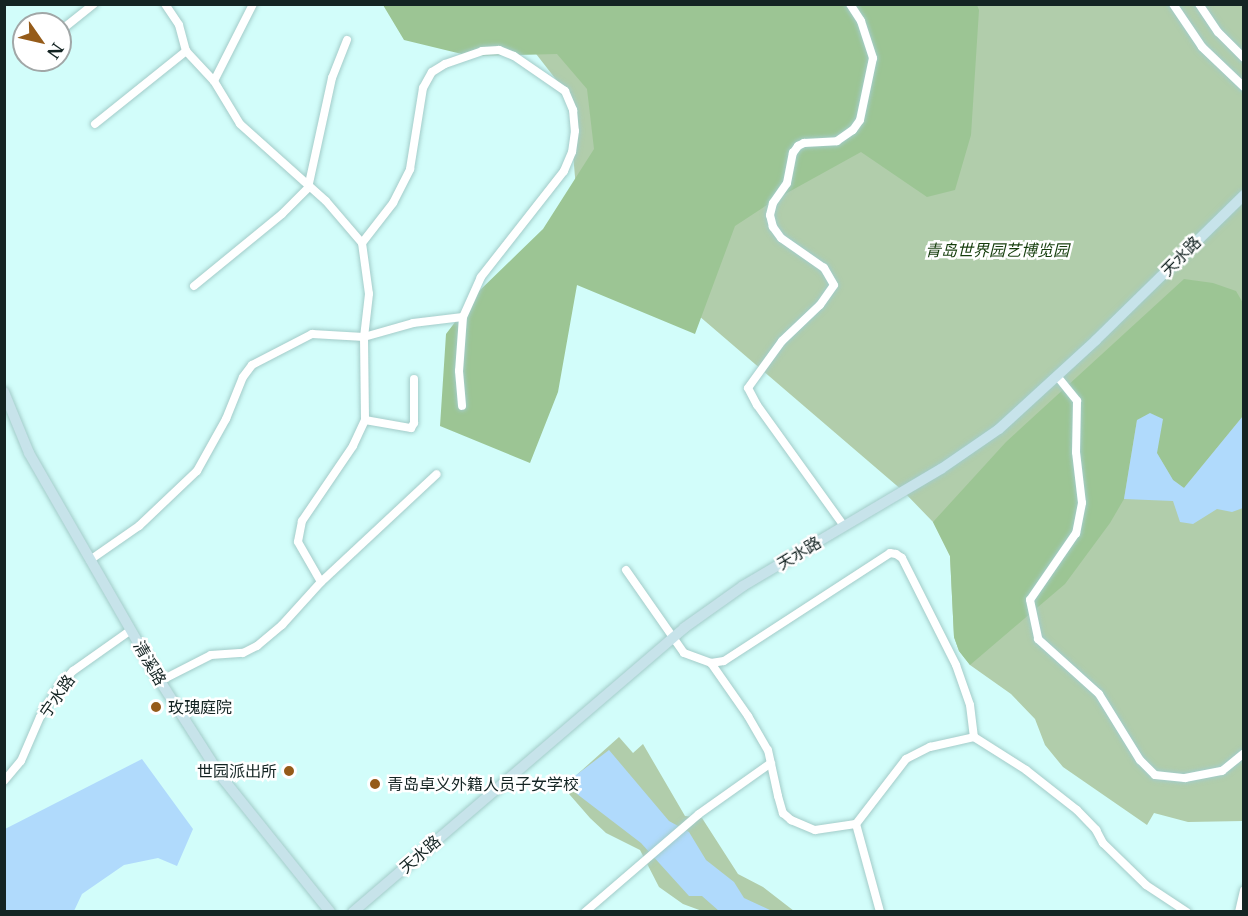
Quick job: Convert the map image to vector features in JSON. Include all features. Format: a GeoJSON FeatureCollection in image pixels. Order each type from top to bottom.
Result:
{"type":"FeatureCollection","features":[{"type":"Feature","properties":{"kind":"street"},"geometry":{"type":"LineString","coordinates":[[72,21],[94,4]]}},
{"type":"Feature","properties":{"kind":"street"},"geometry":{"type":"LineString","coordinates":[[165,4],[179,25],[186,51],[214,81],[240,124],[326,201],[362,243],[369,294],[364,337],[365,420],[353,446],[302,521],[298,542],[321,582]]}},
{"type":"Feature","properties":{"kind":"street"},"geometry":{"type":"LineString","coordinates":[[214,81],[253,4]]}},
{"type":"Feature","properties":{"kind":"street"},"geometry":{"type":"LineString","coordinates":[[844,526],[757,405],[748,388],[782,341],[820,305],[834,285],[824,268],[781,238],[773,227],[771,216],[773,203],[787,183],[793,153],[798,146],[804,143],[837,141],[853,130],[860,120],[873,58],[861,21],[850,4]]}},
{"type":"Feature","properties":{"kind":"street"},"geometry":{"type":"LineString","coordinates":[[1173,4],[1202,47],[1244,87]]}},
{"type":"Feature","properties":{"kind":"street"},"geometry":{"type":"LineString","coordinates":[[1199,4],[1218,32],[1244,58]]}},
{"type":"Feature","properties":{"kind":"street"},"geometry":{"type":"LineString","coordinates":[[194,286],[282,214],[309,188],[332,78],[347,40]]}},
{"type":"Feature","properties":{"kind":"street"},"geometry":{"type":"LineString","coordinates":[[362,243],[393,203],[410,169],[423,88],[432,72],[445,64],[482,51],[499,50],[514,56],[565,91],[573,110],[575,131],[572,152],[564,171],[481,277],[463,317],[459,371],[462,406]]}},
{"type":"Feature","properties":{"kind":"street"},"geometry":{"type":"LineString","coordinates":[[95,124],[186,51]]}},
{"type":"Feature","properties":{"kind":"street","name":"天水路"},"geometry":{"type":"LineString","coordinates":[[353,912],[672,637],[743,586],[941,469],[999,429],[1244,195]]}},
{"type":"Feature","properties":{"kind":"street"},"geometry":{"type":"LineString","coordinates":[[90,560],[139,526],[197,471],[226,419],[243,377],[252,365],[312,334],[364,337],[413,323],[463,317]]}},
{"type":"Feature","properties":{"kind":"street"},"geometry":{"type":"LineString","coordinates":[[1057,376],[1077,401],[1076,452],[1082,503],[1076,533],[1030,600],[1038,639],[1099,694],[1140,760],[1155,775],[1185,778],[1222,771],[1244,753]]}},
{"type":"Feature","properties":{"kind":"street"},"geometry":{"type":"LineString","coordinates":[[365,420],[411,428],[414,423],[414,379]]}},
{"type":"Feature","properties":{"kind":"street","name":"清溪路"},"geometry":{"type":"LineString","coordinates":[[4,392],[29,453],[160,681],[220,775],[330,912]]}},
{"type":"Feature","properties":{"kind":"street"},"geometry":{"type":"LineString","coordinates":[[160,681],[212,656],[243,653],[257,646],[282,625],[321,582],[437,474]]}},
{"type":"Feature","properties":{"kind":"street"},"geometry":{"type":"LineString","coordinates":[[626,570],[684,653],[711,663],[724,662],[890,553],[896,554],[902,558],[956,665],[970,705],[974,737]]}},
{"type":"Feature","properties":{"kind":"street","name":"宁水路"},"geometry":{"type":"LineString","coordinates":[[4,781],[21,761],[40,717],[58,688],[73,671],[131,630]]}},
{"type":"Feature","properties":{"kind":"street"},"geometry":{"type":"LineString","coordinates":[[711,663],[748,716],[768,750],[781,805],[791,820],[815,830],[856,824],[906,759],[930,747],[974,737],[1026,770],[1077,810],[1096,830],[1103,843],[1146,885],[1187,912]]}},
{"type":"Feature","properties":{"kind":"street"},"geometry":{"type":"LineString","coordinates":[[585,912],[648,855],[699,814],[771,763]]}},
{"type":"Feature","properties":{"kind":"street"},"geometry":{"type":"LineString","coordinates":[[856,824],[880,912]]}},
{"type":"Feature","properties":{"kind":"street"},"geometry":{"type":"LineString","coordinates":[[1239,912],[1244,891]]}},
{"type":"Feature","properties":{"kind":"green space"},"geometry":{"type":"Polygon","coordinates":[[[383,5],[977,5],[979,10],[971,135],[955,190],[927,197],[861,152],[776,199],[735,226],[695,334],[577,285],[558,392],[530,463],[440,426],[446,334],[478,292],[543,229],[594,149],[587,89],[557,54],[470,56],[404,40],[383,5]]]}},
{"type":"Feature","properties":{"kind":"green space","name":"青岛世界园艺博览园"},"geometry":{"type":"Polygon","coordinates":[[[498,5],[1243,5],[1243,821],[1188,822],[1154,813],[1147,825],[1063,767],[1045,745],[1035,719],[1011,694],[970,665],[959,651],[954,637],[950,556],[933,522],[903,491],[578,212],[568,95],[498,5]]]}},
{"type":"Feature","properties":{"kind":"green space"},"geometry":{"type":"Polygon","coordinates":[[[1184,279],[1213,283],[1236,291],[1243,303],[1243,416],[1184,488],[1173,480],[1137,420],[1124,499],[1110,523],[1065,584],[970,665],[959,651],[954,637],[950,556],[933,522],[1006,442],[1184,279]]]}},
{"type":"Feature","properties":{"kind":"green space"},"geometry":{"type":"Polygon","coordinates":[[[619,737],[633,753],[643,744],[685,816],[702,818],[738,874],[763,887],[794,911],[702,911],[683,904],[659,887],[640,850],[606,833],[563,787],[619,737]]]}},
{"type":"Feature","properties":{"kind":"water"},"geometry":{"type":"Polygon","coordinates":[[[1150,413],[1163,419],[1157,453],[1173,480],[1184,488],[1243,416],[1243,508],[1232,512],[1217,509],[1193,524],[1180,522],[1173,501],[1124,499],[1137,420],[1150,413]]]}},
{"type":"Feature","properties":{"kind":"water"},"geometry":{"type":"Polygon","coordinates":[[[609,750],[669,821],[689,832],[706,860],[734,882],[744,898],[772,911],[719,911],[702,896],[689,896],[641,843],[577,794],[567,782],[609,750]]]}},
{"type":"Feature","properties":{"kind":"water"},"geometry":{"type":"Polygon","coordinates":[[[142,759],[193,829],[177,866],[158,858],[124,865],[82,894],[74,911],[5,911],[5,829],[142,759]]]}},
{"type":"Feature","properties":{"kind":"place","name":"玫瑰庭院"},"geometry":{"type":"Point","coordinates":[156,707]}},
{"type":"Feature","properties":{"kind":"place","name":"世园派出所"},"geometry":{"type":"Point","coordinates":[289,771]}},
{"type":"Feature","properties":{"kind":"place","name":"青岛卓义外籍人员子女学校"},"geometry":{"type":"Point","coordinates":[375,784]}}]}
